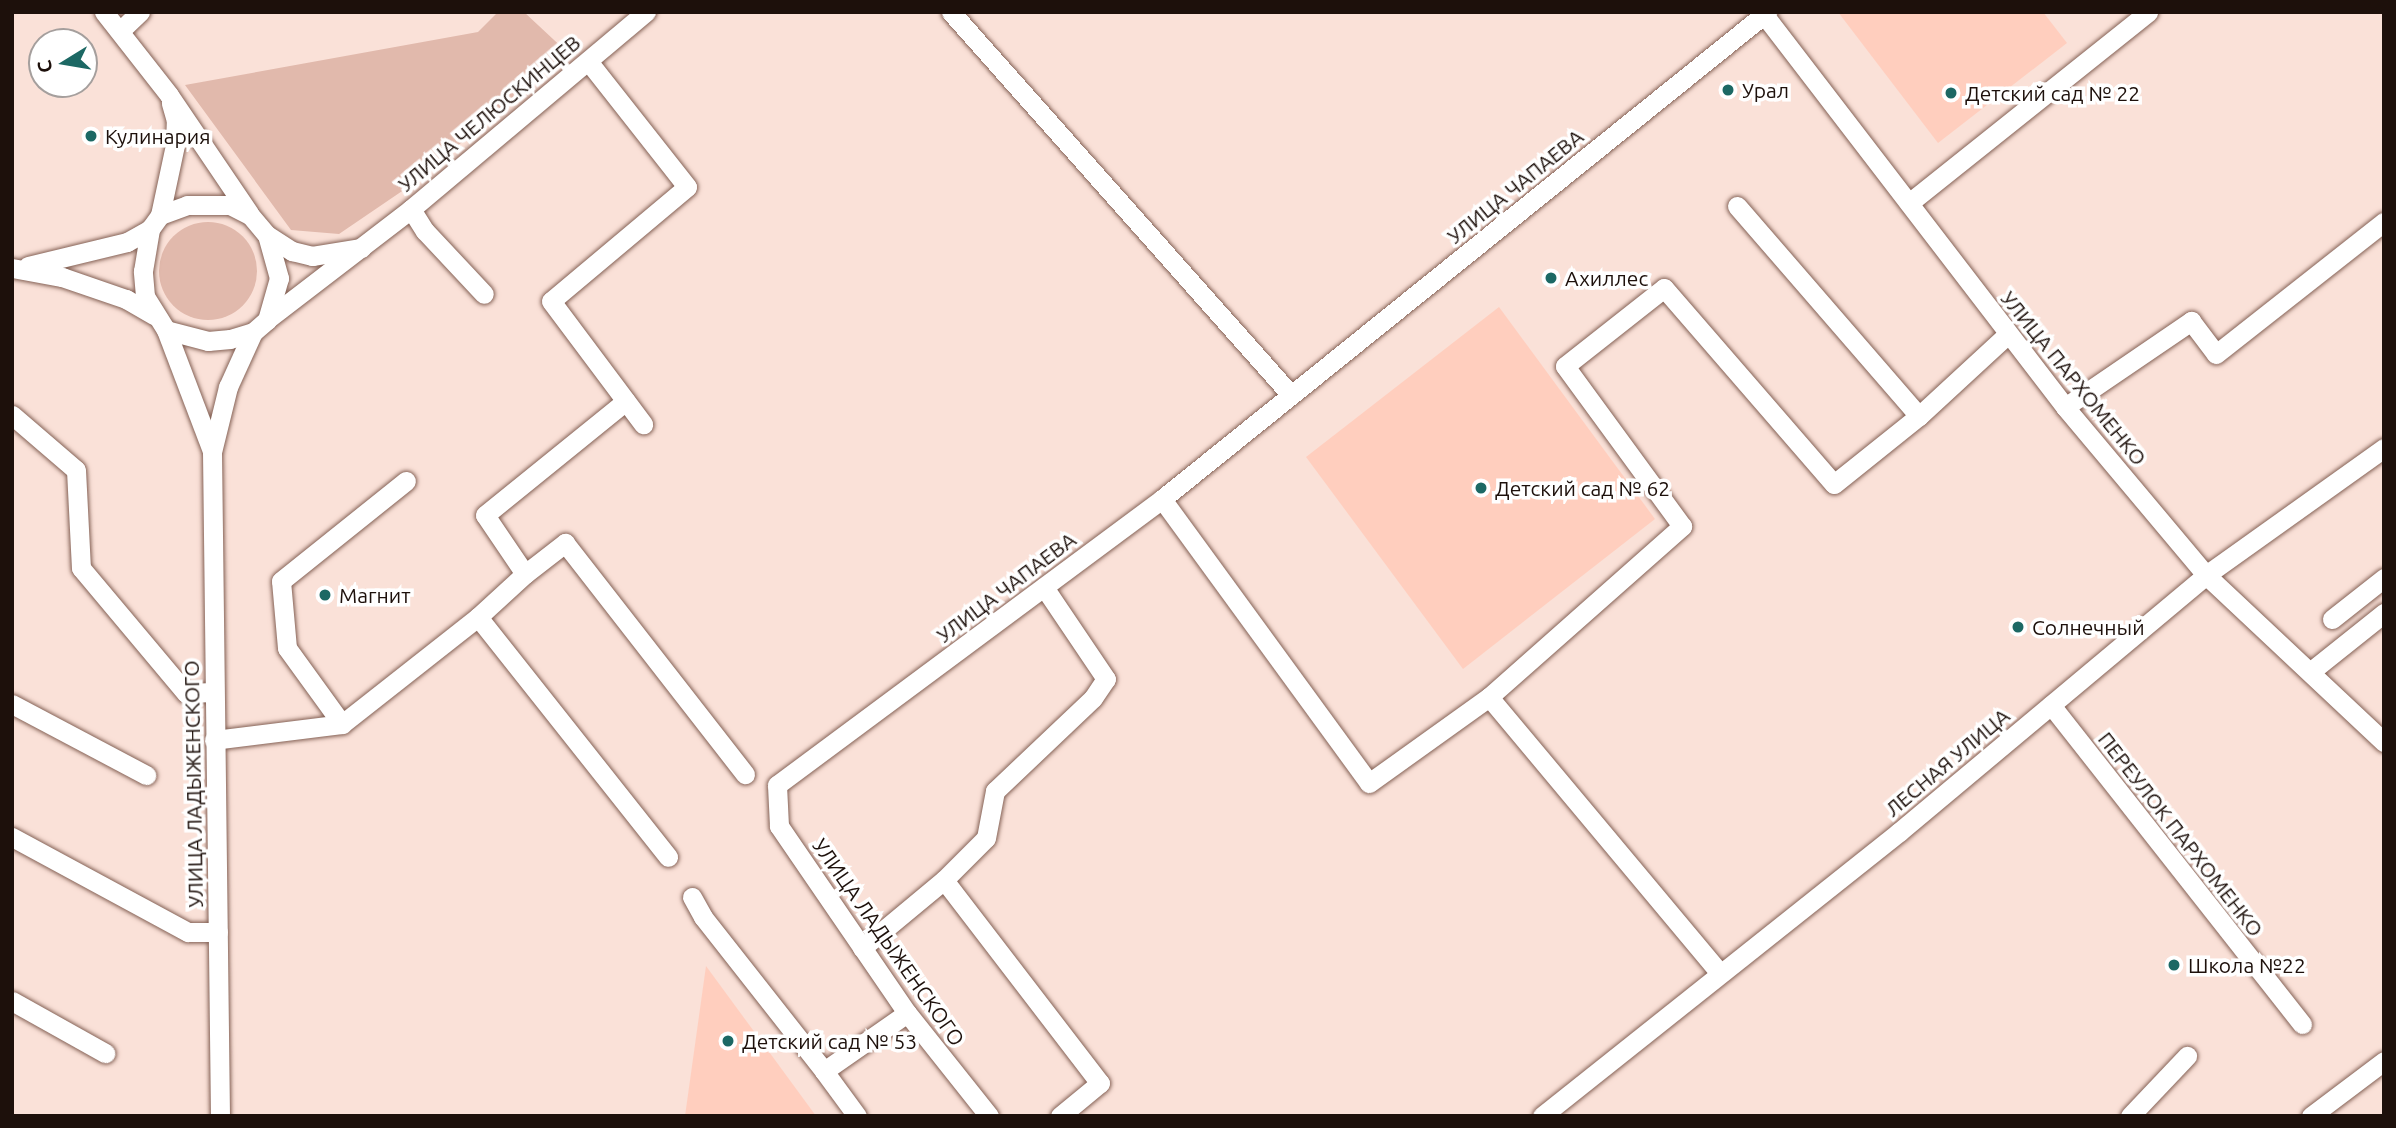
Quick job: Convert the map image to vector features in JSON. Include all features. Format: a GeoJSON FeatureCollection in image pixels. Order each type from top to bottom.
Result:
{"type":"FeatureCollection","features":[{"type":"Feature","properties":{"kind":"street"},"geometry":{"type":"LineString","coordinates":[[104,12],[169,95],[250,215],[267,235],[280,246],[312,256],[361,248]]}},
{"type":"Feature","properties":{"kind":"street"},"geometry":{"type":"LineString","coordinates":[[120,31],[140,12]]}},
{"type":"Feature","properties":{"kind":"street","name":"УЛИЦА ЧЕЛЮСКИНЦЕВ"},"geometry":{"type":"LineString","coordinates":[[260,326],[411,209],[646,12]]}},
{"type":"Feature","properties":{"kind":"street"},"geometry":{"type":"LineString","coordinates":[[951,12],[1291,395]]}},
{"type":"Feature","properties":{"kind":"street"},"geometry":{"type":"LineString","coordinates":[[1909,203],[2148,12]]}},
{"type":"Feature","properties":{"kind":"street","name":"УЛИЦА ЧАПАЕВА"},"geometry":{"type":"LineString","coordinates":[[779,826],[777,785],[865,710],[1044,587],[1162,499],[1764,13]]}},
{"type":"Feature","properties":{"kind":"street","name":"УЛИЦА ПАРХОМЕНКО"},"geometry":{"type":"LineString","coordinates":[[1764,13],[2065,407],[2206,575],[2384,742]]}},
{"type":"Feature","properties":{"kind":"street"},"geometry":{"type":"LineString","coordinates":[[588,61],[687,187],[551,301],[643,424]]}},
{"type":"Feature","properties":{"kind":"street"},"geometry":{"type":"LineString","coordinates":[[169,95],[177,121],[143,271],[145,296],[160,322],[212,453]]}},
{"type":"Feature","properties":{"kind":"street"},"geometry":{"type":"LineString","coordinates":[[16,268],[127,242],[155,222],[210,203],[230,205],[250,215]]}},
{"type":"Feature","properties":{"kind":"street"},"geometry":{"type":"LineString","coordinates":[[1737,206],[1919,416]]}},
{"type":"Feature","properties":{"kind":"street"},"geometry":{"type":"LineString","coordinates":[[411,209],[425,232],[484,294]]}},
{"type":"Feature","properties":{"kind":"street"},"geometry":{"type":"LineString","coordinates":[[2065,407],[2191,321],[2216,354],[2384,222]]}},
{"type":"Feature","properties":{"kind":"street"},"geometry":{"type":"LineString","coordinates":[[212,453],[228,387],[260,326],[279,278],[267,235]]}},
{"type":"Feature","properties":{"kind":"street"},"geometry":{"type":"LineString","coordinates":[[16,268],[126,299],[160,322],[208,341],[260,326]]}},
{"type":"Feature","properties":{"kind":"street"},"geometry":{"type":"LineString","coordinates":[[1162,499],[1369,783],[1489,697],[1682,526],[1565,366],[1664,288],[1834,484],[1919,416],[2008,334]]}},
{"type":"Feature","properties":{"kind":"street"},"geometry":{"type":"LineString","coordinates":[[525,574],[485,515],[626,401]]}},
{"type":"Feature","properties":{"kind":"street"},"geometry":{"type":"LineString","coordinates":[[12,415],[76,470],[81,568],[186,692],[214,692]]}},
{"type":"Feature","properties":{"kind":"street","name":"ЛЕСНАЯ УЛИЦА"},"geometry":{"type":"LineString","coordinates":[[1542,1116],[1719,972],[1899,831],[2206,575],[2384,448]]}},
{"type":"Feature","properties":{"kind":"street","name":"УЛИЦА ЛАДЫЖЕНСКОГО"},"geometry":{"type":"LineString","coordinates":[[212,453],[220,1116]]}},
{"type":"Feature","properties":{"kind":"street"},"geometry":{"type":"LineString","coordinates":[[342,724],[287,648],[281,581],[406,481]]}},
{"type":"Feature","properties":{"kind":"street"},"geometry":{"type":"LineString","coordinates":[[214,740],[342,724],[478,617],[525,574],[565,543],[745,774]]}},
{"type":"Feature","properties":{"kind":"street"},"geometry":{"type":"LineString","coordinates":[[2332,618],[2384,578]]}},
{"type":"Feature","properties":{"kind":"street"},"geometry":{"type":"LineString","coordinates":[[862,948],[944,880],[986,838],[995,791],[1093,698],[1106,679],[1044,587]]}},
{"type":"Feature","properties":{"kind":"street"},"geometry":{"type":"LineString","coordinates":[[2310,672],[2384,613]]}},
{"type":"Feature","properties":{"kind":"street"},"geometry":{"type":"LineString","coordinates":[[478,617],[668,857]]}},
{"type":"Feature","properties":{"kind":"street"},"geometry":{"type":"LineString","coordinates":[[1489,697],[1719,972]]}},
{"type":"Feature","properties":{"kind":"street"},"geometry":{"type":"LineString","coordinates":[[12,704],[146,775]]}},
{"type":"Feature","properties":{"kind":"street","name":"ПЕРЕУЛОК ПАРХОМЕНКО"},"geometry":{"type":"LineString","coordinates":[[2051,705],[2302,1024]]}},
{"type":"Feature","properties":{"kind":"street","name":"УЛИЦА ЛАДЫЖЕНСКОГО"},"geometry":{"type":"LineString","coordinates":[[779,826],[907,1013],[989,1116]]}},
{"type":"Feature","properties":{"kind":"street"},"geometry":{"type":"LineString","coordinates":[[12,836],[188,932],[218,932]]}},
{"type":"Feature","properties":{"kind":"street"},"geometry":{"type":"LineString","coordinates":[[944,880],[1100,1083],[1060,1116]]}},
{"type":"Feature","properties":{"kind":"street"},"geometry":{"type":"LineString","coordinates":[[692,897],[703,917],[857,1116]]}},
{"type":"Feature","properties":{"kind":"street"},"geometry":{"type":"LineString","coordinates":[[12,1001],[105,1053]]}},
{"type":"Feature","properties":{"kind":"street"},"geometry":{"type":"LineString","coordinates":[[824,1071],[907,1013]]}},
{"type":"Feature","properties":{"kind":"street"},"geometry":{"type":"LineString","coordinates":[[2133,1115],[2187,1056]]}},
{"type":"Feature","properties":{"kind":"street"},"geometry":{"type":"LineString","coordinates":[[2311,1116],[2384,1061]]}},
{"type":"Feature","properties":{"kind":"shaded area"},"geometry":{"type":"Polygon","coordinates":[[[498,12],[524,12],[568,53],[411,185],[339,234],[291,230],[185,85],[478,32],[498,12]]]}},
{"type":"Feature","properties":{"kind":"shaded area","name":"Детский сад № 22"},"geometry":{"type":"Polygon","coordinates":[[[1838,12],[2043,12],[2067,43],[1938,143],[1838,12]]]}},
{"type":"Feature","properties":{"kind":"shaded area"},"geometry":{"type":"Polygon","coordinates":[[[208,222],[227,226],[243,236],[253,252],[257,271],[253,290],[243,306],[227,316],[208,320],[189,316],[173,306],[163,290],[159,271],[163,252],[173,236],[189,226],[208,222]]]}},
{"type":"Feature","properties":{"kind":"shaded area","name":"Детский сад № 62"},"geometry":{"type":"Polygon","coordinates":[[[1499,307],[1655,519],[1463,669],[1306,457],[1499,307]]]}},
{"type":"Feature","properties":{"kind":"shaded area","name":"Детский сад № 53"},"geometry":{"type":"Polygon","coordinates":[[[706,966],[816,1116],[685,1116],[706,966]]]}},
{"type":"Feature","properties":{"kind":"place","name":"Урал"},"geometry":{"type":"Point","coordinates":[1728,90]}},
{"type":"Feature","properties":{"kind":"place","name":"Детский сад № 22"},"geometry":{"type":"Point","coordinates":[1951,93]}},
{"type":"Feature","properties":{"kind":"place","name":"Кулинария"},"geometry":{"type":"Point","coordinates":[91,136]}},
{"type":"Feature","properties":{"kind":"place","name":"Ахиллес"},"geometry":{"type":"Point","coordinates":[1551,278]}},
{"type":"Feature","properties":{"kind":"place","name":"Детский сад № 62"},"geometry":{"type":"Point","coordinates":[1481,488]}},
{"type":"Feature","properties":{"kind":"place","name":"Магнит"},"geometry":{"type":"Point","coordinates":[325,595]}},
{"type":"Feature","properties":{"kind":"place","name":"Солнечный"},"geometry":{"type":"Point","coordinates":[2018,627]}},
{"type":"Feature","properties":{"kind":"place","name":"Школа №22"},"geometry":{"type":"Point","coordinates":[2174,965]}},
{"type":"Feature","properties":{"kind":"place","name":"Детский сад № 53"},"geometry":{"type":"Point","coordinates":[728,1041]}}]}
